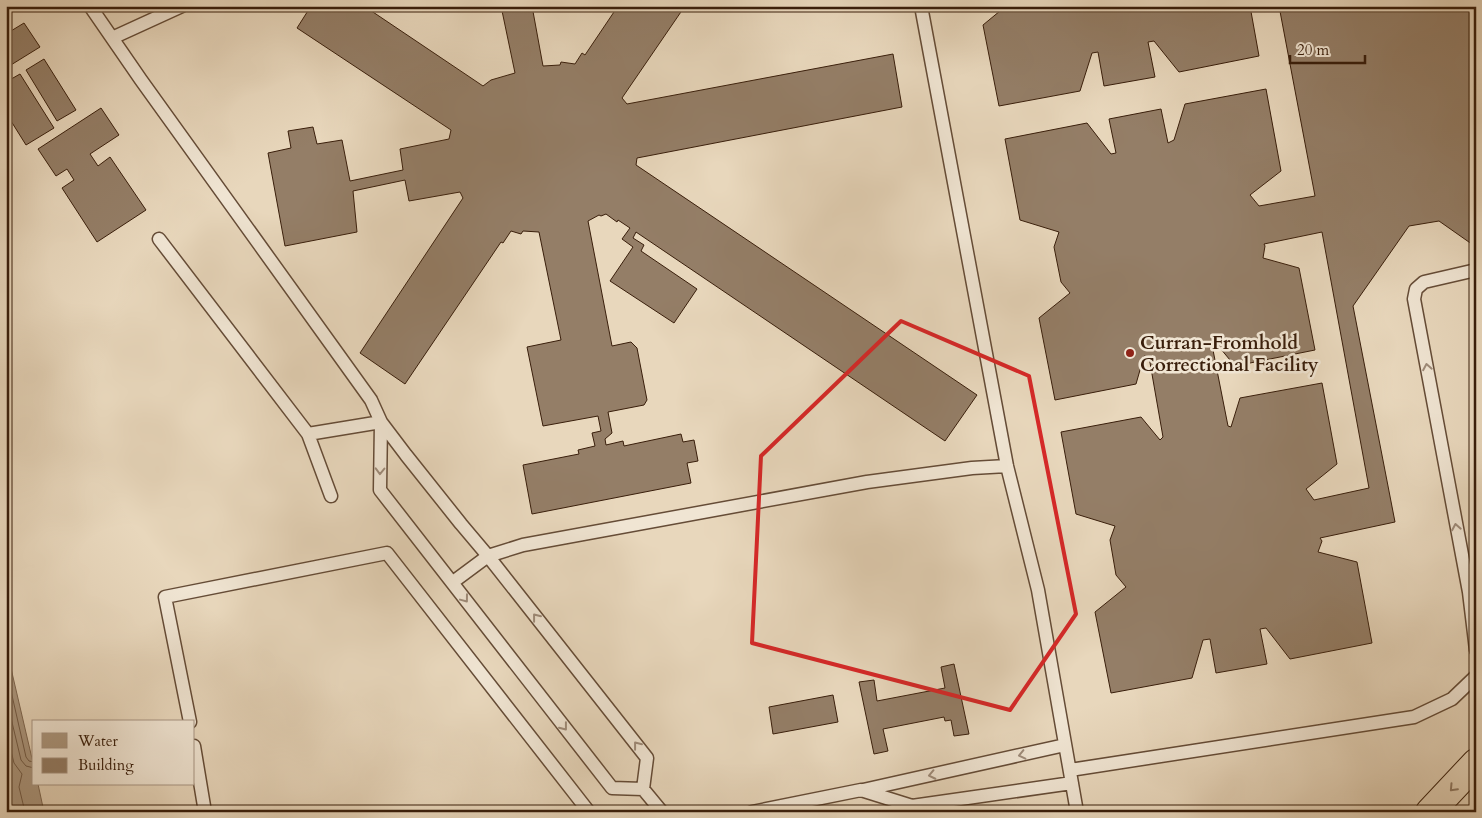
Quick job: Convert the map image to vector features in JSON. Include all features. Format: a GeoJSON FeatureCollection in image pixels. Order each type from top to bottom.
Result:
{"type":"FeatureCollection","features":[{"type":"Feature","properties":{"kind":"highway"},"geometry":{"type":"LineString","coordinates":[[1430,812],[1476,763]]}},
{"type":"Feature","properties":{"kind":"lane"},"geometry":{"type":"LineString","coordinates":[[90,6],[371,400],[381,422],[647,758],[643,790]]}},
{"type":"Feature","properties":{"kind":"lane"},"geometry":{"type":"LineString","coordinates":[[112,38],[182,6]]}},
{"type":"Feature","properties":{"kind":"lane"},"geometry":{"type":"LineString","coordinates":[[921,6],[1007,466],[1038,590],[1077,812]]}},
{"type":"Feature","properties":{"kind":"lane"},"geometry":{"type":"LineString","coordinates":[[159,240],[308,434],[331,496]]}},
{"type":"Feature","properties":{"kind":"lane"},"geometry":{"type":"LineString","coordinates":[[1476,270],[1424,282],[1416,289],[1414,299],[1472,588],[1476,650]]}},
{"type":"Feature","properties":{"kind":"lane"},"geometry":{"type":"LineString","coordinates":[[308,434],[381,422]]}},
{"type":"Feature","properties":{"kind":"lane"},"geometry":{"type":"LineString","coordinates":[[381,422],[380,490],[612,788],[643,790],[662,812]]}},
{"type":"Feature","properties":{"kind":"lane"},"geometry":{"type":"LineString","coordinates":[[453,582],[488,556],[523,545],[867,482],[972,468],[1007,466]]}},
{"type":"Feature","properties":{"kind":"lane"},"geometry":{"type":"LineString","coordinates":[[190,720],[165,597],[387,553],[589,812]]}},
{"type":"Feature","properties":{"kind":"lane"},"geometry":{"type":"LineString","coordinates":[[1070,770],[1414,717],[1452,700],[1476,676]]}},
{"type":"Feature","properties":{"kind":"lane"},"geometry":{"type":"LineString","coordinates":[[752,812],[1065,745]]}},
{"type":"Feature","properties":{"kind":"lane"},"geometry":{"type":"LineString","coordinates":[[195,752],[205,812]]}},
{"type":"Feature","properties":{"kind":"lane"},"geometry":{"type":"LineString","coordinates":[[861,790],[912,806],[1072,783]]}},
{"type":"Feature","properties":{"kind":"highlighted area"},"geometry":{"type":"Polygon","coordinates":[[[901,321],[1029,376],[1076,614],[1010,710],[752,643],[761,456],[901,321]]]}},
{"type":"Feature","properties":{"kind":"water"},"geometry":{"type":"Polygon","coordinates":[[[6,647],[32,758],[32,786],[38,786],[44,812],[6,812],[6,647]]]}},
{"type":"Feature","properties":{"kind":"building"},"geometry":{"type":"Polygon","coordinates":[[[311,6],[364,6],[483,86],[491,80],[515,73],[501,6],[532,6],[543,66],[560,65],[561,62],[575,64],[582,53],[585,55],[618,6],[685,6],[622,98],[627,104],[893,54],[902,107],[637,158],[636,165],[977,395],[945,441],[636,232],[633,238],[644,245],[641,251],[697,289],[674,323],[610,281],[633,247],[622,239],[630,228],[606,214],[599,215],[588,221],[612,346],[631,342],[637,348],[647,400],[644,405],[608,412],[612,433],[605,439],[606,445],[623,441],[624,446],[681,434],[683,442],[694,440],[698,461],[687,463],[691,483],[532,514],[523,465],[579,454],[578,450],[595,446],[592,433],[601,431],[598,416],[543,426],[527,347],[561,340],[539,232],[523,231],[521,234],[511,231],[503,243],[501,242],[405,384],[360,353],[463,198],[460,192],[409,201],[405,180],[353,191],[357,232],[285,246],[268,153],[291,148],[288,131],[313,127],[317,144],[342,140],[350,181],[403,170],[400,149],[449,139],[451,130],[297,28],[311,6]]]}},
{"type":"Feature","properties":{"kind":"building"},"geometry":{"type":"Polygon","coordinates":[[[1006,6],[1250,6],[1259,56],[1179,72],[1154,41],[1148,42],[1155,77],[1104,86],[1098,52],[1092,53],[1080,91],[999,106],[983,25],[1006,6]]]}},
{"type":"Feature","properties":{"kind":"building","name":"Curran-Fromhold Correctional Facility"},"geometry":{"type":"Polygon","coordinates":[[[1279,6],[1476,6],[1476,247],[1439,221],[1409,226],[1353,306],[1395,522],[1320,538],[1322,541],[1318,552],[1357,562],[1372,643],[1290,659],[1266,628],[1260,629],[1267,664],[1216,673],[1210,639],[1203,640],[1192,678],[1111,693],[1095,612],[1126,587],[1116,575],[1110,540],[1115,526],[1076,514],[1061,432],[1141,417],[1160,440],[1163,437],[1149,357],[1144,356],[1136,384],[1055,400],[1039,318],[1070,293],[1061,282],[1054,247],[1059,232],[1020,220],[1005,139],[1087,123],[1111,154],[1116,153],[1109,119],[1161,109],[1168,143],[1174,140],[1185,104],[1266,89],[1281,171],[1250,195],[1259,206],[1315,196],[1279,6]],[[1322,232],[1264,244],[1263,258],[1299,268],[1315,350],[1235,366],[1215,342],[1212,345],[1228,426],[1231,427],[1240,398],[1322,383],[1337,464],[1306,489],[1314,500],[1369,488],[1322,232]]]}},
{"type":"Feature","properties":{"kind":"building"},"geometry":{"type":"Polygon","coordinates":[[[24,23],[40,47],[6,68],[6,34],[24,23]]]}},
{"type":"Feature","properties":{"kind":"building"},"geometry":{"type":"Polygon","coordinates":[[[44,59],[76,110],[57,121],[26,70],[44,59]]]}},
{"type":"Feature","properties":{"kind":"building"},"geometry":{"type":"Polygon","coordinates":[[[20,74],[54,128],[26,145],[6,113],[6,82],[20,74]]]}},
{"type":"Feature","properties":{"kind":"building"},"geometry":{"type":"Polygon","coordinates":[[[101,108],[119,135],[90,154],[98,166],[110,157],[146,210],[97,242],[62,188],[74,180],[67,169],[56,176],[38,149],[101,108]]]}},
{"type":"Feature","properties":{"kind":"building"},"geometry":{"type":"Polygon","coordinates":[[[954,664],[969,734],[954,736],[951,720],[945,721],[944,717],[883,729],[888,751],[874,754],[859,682],[874,680],[877,701],[945,688],[941,667],[954,664]]]}},
{"type":"Feature","properties":{"kind":"building"},"geometry":{"type":"Polygon","coordinates":[[[833,695],[838,722],[773,734],[769,707],[833,695]]]}},
{"type":"Feature","properties":{"kind":"place","name":"Curran-Fromhold Correctional Facility"},"geometry":{"type":"Point","coordinates":[1130,353]}}]}
